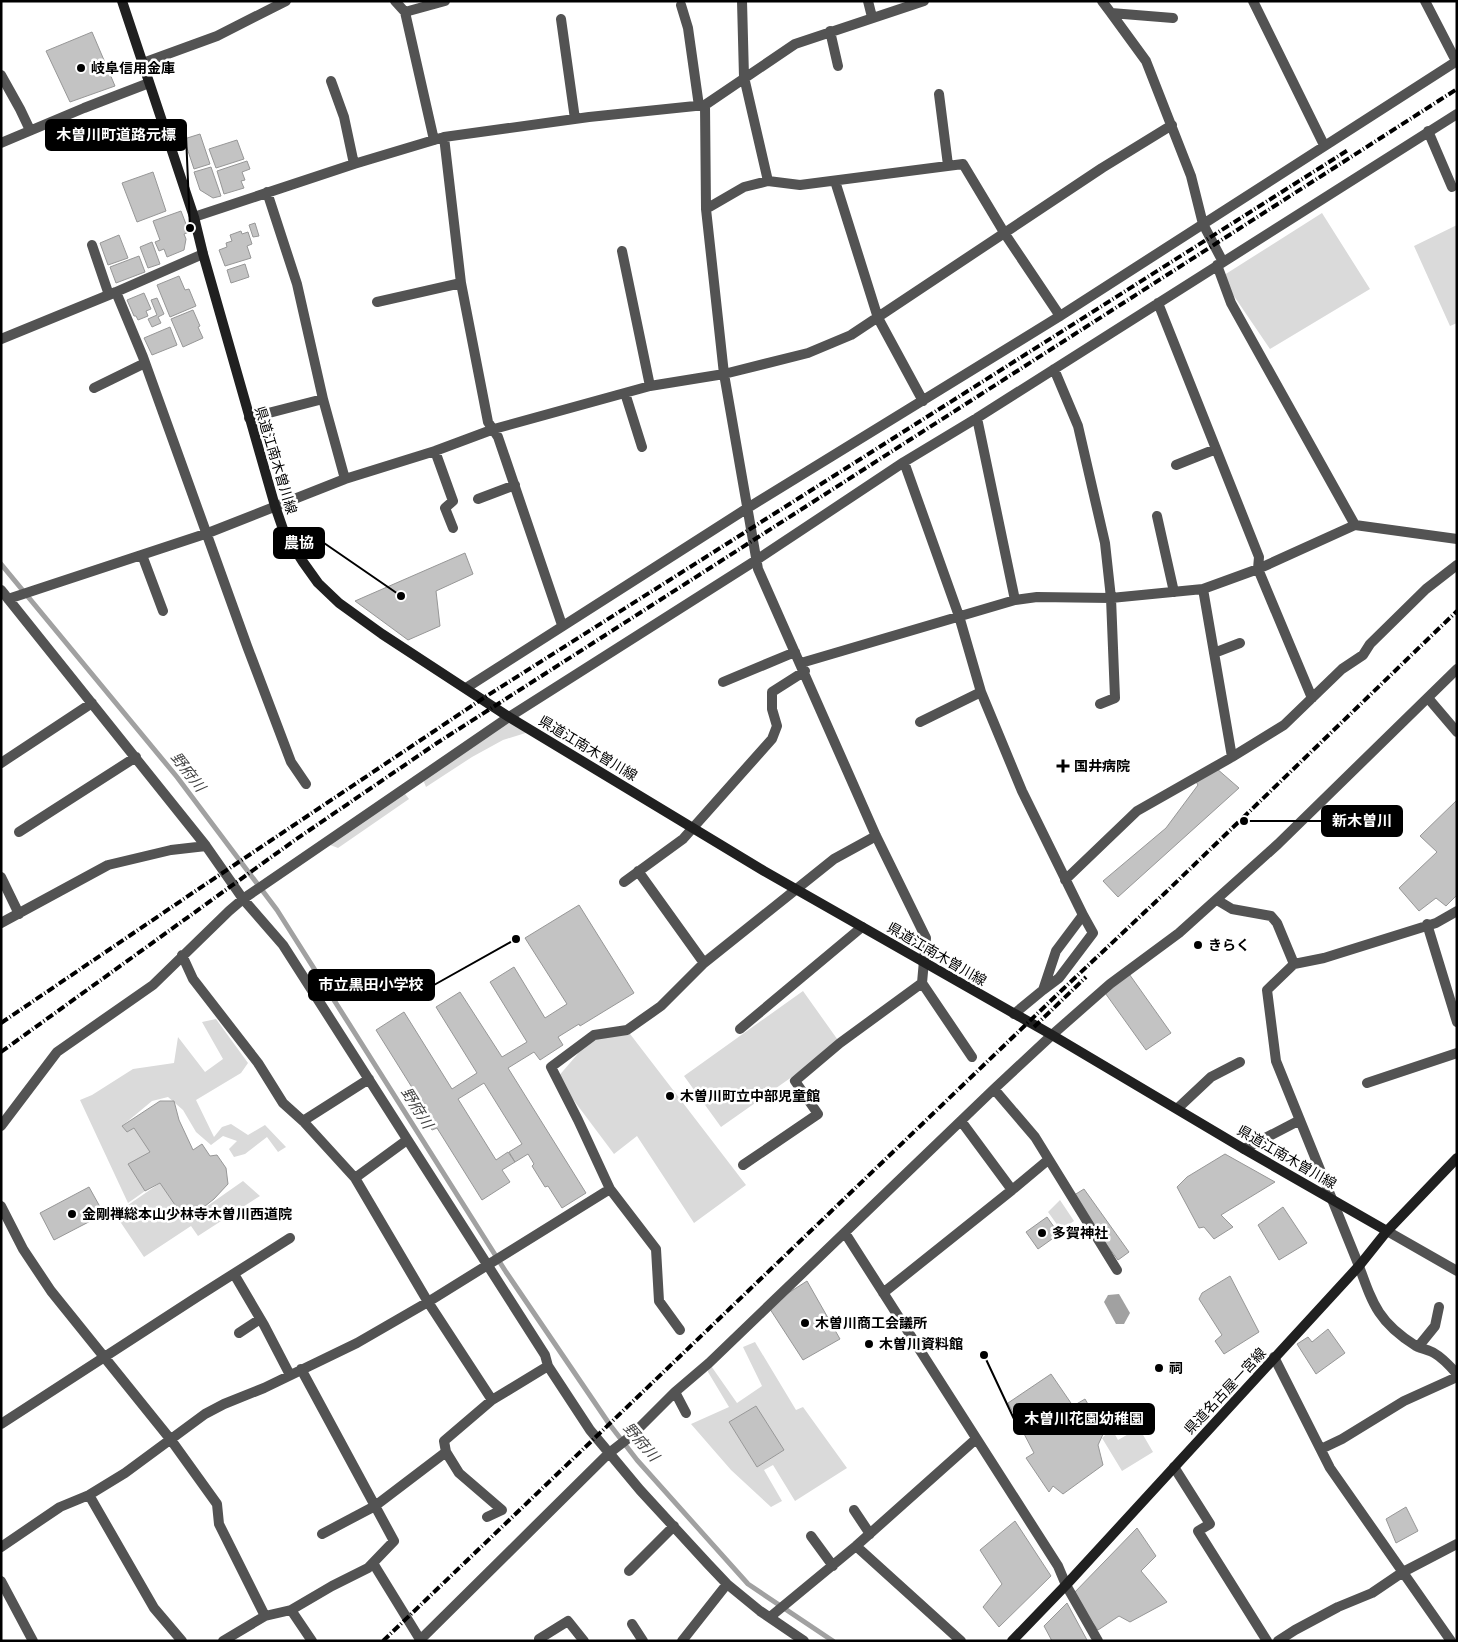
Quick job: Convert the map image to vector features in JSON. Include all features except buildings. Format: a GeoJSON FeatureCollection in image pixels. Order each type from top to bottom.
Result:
{"type":"FeatureCollection","features":[{"type":"Feature","properties":{"kind":"main road","name":"県道江南木曽川線"},"geometry":{"type":"LineString","coordinates":[[122,1],[194,217],[275,506],[284,532],[318,583],[382,634],[509,717],[796,889],[1052,1035],[1178,1108],[1244,1149],[1388,1231]]}},
{"type":"Feature","properties":{"kind":"main road","name":"県道名古屋一宮線"},"geometry":{"type":"LineString","coordinates":[[1012,1641],[1066,1585],[1359,1266],[1388,1231],[1457,1158]]}},
{"type":"Feature","properties":{"kind":"street"},"geometry":{"type":"LineString","coordinates":[[143,63],[216,36],[286,1]]}},
{"type":"Feature","properties":{"kind":"street"},"geometry":{"type":"LineString","coordinates":[[395,1],[405,12],[434,140]]}},
{"type":"Feature","properties":{"kind":"street"},"geometry":{"type":"LineString","coordinates":[[405,12],[444,1]]}},
{"type":"Feature","properties":{"kind":"street"},"geometry":{"type":"LineString","coordinates":[[742,1],[744,77],[768,181]]}},
{"type":"Feature","properties":{"kind":"street"},"geometry":{"type":"LineString","coordinates":[[868,1],[872,17]]}},
{"type":"Feature","properties":{"kind":"street"},"geometry":{"type":"LineString","coordinates":[[194,217],[354,164],[444,137],[575,119],[702,105],[795,44],[924,1]]}},
{"type":"Feature","properties":{"kind":"street"},"geometry":{"type":"LineString","coordinates":[[1102,1],[1146,61],[1191,176],[1202,224],[1220,264],[1231,302],[1356,525]]}},
{"type":"Feature","properties":{"kind":"street"},"geometry":{"type":"LineString","coordinates":[[1253,1],[1324,145]]}},
{"type":"Feature","properties":{"kind":"street"},"geometry":{"type":"LineString","coordinates":[[466,688],[746,509],[1060,316],[1457,61],[1425,1]]}},
{"type":"Feature","properties":{"kind":"street"},"geometry":{"type":"LineString","coordinates":[[681,5],[688,28],[702,105],[706,208],[724,374],[746,509],[758,559],[758,568],[876,836],[926,938],[922,984],[972,1057]]}},
{"type":"Feature","properties":{"kind":"street"},"geometry":{"type":"LineString","coordinates":[[1111,13],[1173,18]]}},
{"type":"Feature","properties":{"kind":"street"},"geometry":{"type":"LineString","coordinates":[[560,20],[575,119]]}},
{"type":"Feature","properties":{"kind":"street"},"geometry":{"type":"LineString","coordinates":[[830,31],[838,66]]}},
{"type":"Feature","properties":{"kind":"street"},"geometry":{"type":"LineString","coordinates":[[1,75],[30,130]]}},
{"type":"Feature","properties":{"kind":"street"},"geometry":{"type":"LineString","coordinates":[[331,81],[344,117],[354,164]]}},
{"type":"Feature","properties":{"kind":"street"},"geometry":{"type":"LineString","coordinates":[[1,143],[149,83]]}},
{"type":"Feature","properties":{"kind":"street"},"geometry":{"type":"LineString","coordinates":[[939,94],[948,165]]}},
{"type":"Feature","properties":{"kind":"street"},"geometry":{"type":"LineString","coordinates":[[1,1126],[57,1052],[154,984],[182,955],[247,896],[509,717],[758,559],[904,462],[977,418],[1457,114]]}},
{"type":"Feature","properties":{"kind":"street"},"geometry":{"type":"LineString","coordinates":[[11,599],[208,533],[345,479],[435,452],[494,430],[650,386],[724,374],[808,353],[851,336],[1102,168],[1172,125]]}},
{"type":"Feature","properties":{"kind":"street"},"geometry":{"type":"LineString","coordinates":[[1428,131],[1452,187]]}},
{"type":"Feature","properties":{"kind":"street"},"geometry":{"type":"LineString","coordinates":[[444,137],[462,283],[488,422],[494,430],[515,485],[562,626]]}},
{"type":"Feature","properties":{"kind":"street"},"geometry":{"type":"LineString","coordinates":[[706,208],[744,187],[768,181],[800,185],[963,164],[1005,234],[1060,316]]}},
{"type":"Feature","properties":{"kind":"street"},"geometry":{"type":"LineString","coordinates":[[835,181],[878,318],[923,401]]}},
{"type":"Feature","properties":{"kind":"street"},"geometry":{"type":"LineString","coordinates":[[267,192],[297,284],[323,399],[345,479]]}},
{"type":"Feature","properties":{"kind":"street"},"geometry":{"type":"LineString","coordinates":[[92,245],[145,363],[291,762],[306,784]]}},
{"type":"Feature","properties":{"kind":"street"},"geometry":{"type":"LineString","coordinates":[[622,250],[650,386]]}},
{"type":"Feature","properties":{"kind":"street"},"geometry":{"type":"LineString","coordinates":[[1,339],[203,254]]}},
{"type":"Feature","properties":{"kind":"street"},"geometry":{"type":"LineString","coordinates":[[377,302],[462,283]]}},
{"type":"Feature","properties":{"kind":"street"},"geometry":{"type":"LineString","coordinates":[[1158,303],[1258,557],[1258,569],[1312,698]]}},
{"type":"Feature","properties":{"kind":"street"},"geometry":{"type":"LineString","coordinates":[[94,388],[145,363]]}},
{"type":"Feature","properties":{"kind":"street"},"geometry":{"type":"LineString","coordinates":[[1054,369],[1078,426],[1105,543],[1111,598],[1115,698],[1100,704]]}},
{"type":"Feature","properties":{"kind":"street"},"geometry":{"type":"LineString","coordinates":[[625,393],[642,448]]}},
{"type":"Feature","properties":{"kind":"street"},"geometry":{"type":"LineString","coordinates":[[249,418],[323,399]]}},
{"type":"Feature","properties":{"kind":"street"},"geometry":{"type":"LineString","coordinates":[[977,418],[1015,600]]}},
{"type":"Feature","properties":{"kind":"street"},"geometry":{"type":"LineString","coordinates":[[1176,465],[1216,449]]}},
{"type":"Feature","properties":{"kind":"street"},"geometry":{"type":"LineString","coordinates":[[435,452],[453,501],[445,508],[452,528]]}},
{"type":"Feature","properties":{"kind":"street"},"geometry":{"type":"LineString","coordinates":[[904,462],[959,616],[981,692],[1022,791],[1093,933],[1059,978],[1014,1014]]}},
{"type":"Feature","properties":{"kind":"street"},"geometry":{"type":"LineString","coordinates":[[478,499],[515,485]]}},
{"type":"Feature","properties":{"kind":"street"},"geometry":{"type":"LineString","coordinates":[[1157,516],[1174,592]]}},
{"type":"Feature","properties":{"kind":"street"},"geometry":{"type":"LineString","coordinates":[[624,882],[683,839],[772,739],[776,726],[772,709],[772,692],[803,667],[959,616],[1015,600],[1037,597],[1111,598],[1203,589],[1258,569],[1356,525],[1457,539]]}},
{"type":"Feature","properties":{"kind":"street"},"geometry":{"type":"LineString","coordinates":[[142,555],[162,611]]}},
{"type":"Feature","properties":{"kind":"street"},"geometry":{"type":"LineString","coordinates":[[1065,880],[1137,811],[1284,725],[1342,668],[1363,655],[1370,644],[1426,589],[1457,565]]}},
{"type":"Feature","properties":{"kind":"street"},"geometry":{"type":"LineString","coordinates":[[1203,589],[1232,757]]}},
{"type":"Feature","properties":{"kind":"street"},"geometry":{"type":"LineString","coordinates":[[1,590],[11,599],[283,944],[407,1140],[489,1263],[545,1355],[548,1366],[590,1430],[727,1584],[804,1641]]}},
{"type":"Feature","properties":{"kind":"street"},"geometry":{"type":"LineString","coordinates":[[1214,653],[1240,643]]}},
{"type":"Feature","properties":{"kind":"street"},"geometry":{"type":"LineString","coordinates":[[723,682],[795,652]]}},
{"type":"Feature","properties":{"kind":"street"},"geometry":{"type":"LineString","coordinates":[[373,1563],[420,1640],[610,1452],[631,1436],[994,1089],[1110,984],[1179,934],[1217,900],[1278,844],[1457,670]]}},
{"type":"Feature","properties":{"kind":"street"},"geometry":{"type":"LineString","coordinates":[[920,722],[981,692]]}},
{"type":"Feature","properties":{"kind":"street"},"geometry":{"type":"LineString","coordinates":[[1428,698],[1457,732]]}},
{"type":"Feature","properties":{"kind":"street"},"geometry":{"type":"LineString","coordinates":[[1,764],[92,703]]}},
{"type":"Feature","properties":{"kind":"street"},"geometry":{"type":"LineString","coordinates":[[19,832],[136,757]]}},
{"type":"Feature","properties":{"kind":"street"},"geometry":{"type":"LineString","coordinates":[[680,1330],[659,1301],[656,1249],[610,1190],[551,1067],[594,1035],[628,1030],[661,1006],[704,963],[834,859],[876,836]]}},
{"type":"Feature","properties":{"kind":"street"},"geometry":{"type":"LineString","coordinates":[[1,923],[108,865],[171,850],[206,846]]}},
{"type":"Feature","properties":{"kind":"street"},"geometry":{"type":"LineString","coordinates":[[638,871],[704,963]]}},
{"type":"Feature","properties":{"kind":"street"},"geometry":{"type":"LineString","coordinates":[[1,877],[18,914]]}},
{"type":"Feature","properties":{"kind":"street"},"geometry":{"type":"LineString","coordinates":[[1217,900],[1232,909],[1271,916],[1277,923],[1294,964]]}},
{"type":"Feature","properties":{"kind":"street"},"geometry":{"type":"LineString","coordinates":[[1321,1449],[1342,1439],[1404,1401],[1457,1376],[1448,1364],[1434,1352],[1418,1347],[1390,1327],[1379,1314],[1370,1297],[1276,1061],[1267,990],[1294,964],[1324,958],[1427,924],[1436,923],[1457,911]]}},
{"type":"Feature","properties":{"kind":"street"},"geometry":{"type":"LineString","coordinates":[[1044,990],[1056,952],[1083,915]]}},
{"type":"Feature","properties":{"kind":"street"},"geometry":{"type":"LineString","coordinates":[[1427,924],[1457,1022]]}},
{"type":"Feature","properties":{"kind":"street"},"geometry":{"type":"LineString","coordinates":[[740,1029],[862,927]]}},
{"type":"Feature","properties":{"kind":"street"},"geometry":{"type":"LineString","coordinates":[[182,955],[193,978],[258,1063],[283,1103],[355,1178],[428,1302],[492,1400]]}},
{"type":"Feature","properties":{"kind":"street"},"geometry":{"type":"LineString","coordinates":[[1054,959],[1068,966]]}},
{"type":"Feature","properties":{"kind":"street"},"geometry":{"type":"LineString","coordinates":[[743,1165],[818,1114],[795,1081],[840,1043],[922,984]]}},
{"type":"Feature","properties":{"kind":"street"},"geometry":{"type":"LineString","coordinates":[[1367,1083],[1457,1053]]}},
{"type":"Feature","properties":{"kind":"street"},"geometry":{"type":"LineString","coordinates":[[1178,1108],[1211,1077],[1240,1062]]}},
{"type":"Feature","properties":{"kind":"street"},"geometry":{"type":"LineString","coordinates":[[302,1121],[369,1079]]}},
{"type":"Feature","properties":{"kind":"street"},"geometry":{"type":"LineString","coordinates":[[994,1089],[1035,1136],[1117,1270]]}},
{"type":"Feature","properties":{"kind":"street"},"geometry":{"type":"LineString","coordinates":[[1244,1149],[1300,1120]]}},
{"type":"Feature","properties":{"kind":"street"},"geometry":{"type":"LineString","coordinates":[[961,1121],[1012,1190]]}},
{"type":"Feature","properties":{"kind":"street"},"geometry":{"type":"LineString","coordinates":[[355,1178],[407,1140]]}},
{"type":"Feature","properties":{"kind":"street"},"geometry":{"type":"LineString","coordinates":[[883,1293],[1048,1160]]}},
{"type":"Feature","properties":{"kind":"street"},"geometry":{"type":"LineString","coordinates":[[1,1548],[60,1508],[89,1495],[126,1473],[205,1414],[357,1343],[428,1302],[610,1190]]}},
{"type":"Feature","properties":{"kind":"street"},"geometry":{"type":"LineString","coordinates":[[1,1206],[23,1249],[51,1291],[171,1440],[217,1504],[219,1524],[265,1616]]}},
{"type":"Feature","properties":{"kind":"street"},"geometry":{"type":"LineString","coordinates":[[1388,1231],[1457,1271]]}},
{"type":"Feature","properties":{"kind":"street"},"geometry":{"type":"LineString","coordinates":[[845,1233],[1058,1566],[1066,1585],[1098,1641]]}},
{"type":"Feature","properties":{"kind":"street"},"geometry":{"type":"LineString","coordinates":[[1,1424],[290,1238]]}},
{"type":"Feature","properties":{"kind":"street"},"geometry":{"type":"LineString","coordinates":[[234,1274],[290,1375]]}},
{"type":"Feature","properties":{"kind":"street"},"geometry":{"type":"LineString","coordinates":[[1418,1347],[1435,1326],[1439,1307]]}},
{"type":"Feature","properties":{"kind":"street"},"geometry":{"type":"LineString","coordinates":[[238,1333],[260,1319]]}},
{"type":"Feature","properties":{"kind":"street"},"geometry":{"type":"LineString","coordinates":[[1274,1357],[1330,1468],[1451,1641]]}},
{"type":"Feature","properties":{"kind":"street"},"geometry":{"type":"LineString","coordinates":[[487,1517],[502,1510],[460,1473],[446,1452],[444,1440],[492,1400],[548,1366]]}},
{"type":"Feature","properties":{"kind":"street"},"geometry":{"type":"LineString","coordinates":[[223,1641],[265,1616],[291,1610],[368,1568],[394,1541],[301,1370]]}},
{"type":"Feature","properties":{"kind":"street"},"geometry":{"type":"LineString","coordinates":[[675,1392],[686,1412]]}},
{"type":"Feature","properties":{"kind":"street"},"geometry":{"type":"LineString","coordinates":[[772,1616],[870,1534],[976,1439]]}},
{"type":"Feature","properties":{"kind":"street"},"geometry":{"type":"LineString","coordinates":[[322,1534],[375,1506],[446,1452]]}},
{"type":"Feature","properties":{"kind":"street"},"geometry":{"type":"LineString","coordinates":[[1174,1466],[1210,1524],[1198,1531],[1268,1641]]}},
{"type":"Feature","properties":{"kind":"street"},"geometry":{"type":"LineString","coordinates":[[89,1495],[154,1608],[182,1641]]}},
{"type":"Feature","properties":{"kind":"street"},"geometry":{"type":"LineString","coordinates":[[854,1510],[870,1534]]}},
{"type":"Feature","properties":{"kind":"street"},"geometry":{"type":"LineString","coordinates":[[629,1571],[674,1526]]}},
{"type":"Feature","properties":{"kind":"street"},"geometry":{"type":"LineString","coordinates":[[811,1536],[833,1566]]}},
{"type":"Feature","properties":{"kind":"street"},"geometry":{"type":"LineString","coordinates":[[1278,1641],[1330,1612],[1372,1593],[1403,1572],[1457,1544]]}},
{"type":"Feature","properties":{"kind":"street"},"geometry":{"type":"LineString","coordinates":[[856,1546],[961,1641]]}},
{"type":"Feature","properties":{"kind":"street"},"geometry":{"type":"LineString","coordinates":[[1,1581],[33,1641]]}},
{"type":"Feature","properties":{"kind":"street"},"geometry":{"type":"LineString","coordinates":[[682,1641],[727,1584]]}},
{"type":"Feature","properties":{"kind":"street"},"geometry":{"type":"LineString","coordinates":[[291,1610],[312,1641]]}},
{"type":"Feature","properties":{"kind":"street"},"geometry":{"type":"LineString","coordinates":[[539,1639],[568,1621],[584,1641]]}},
{"type":"Feature","properties":{"kind":"street"},"geometry":{"type":"LineString","coordinates":[[632,1624],[642,1641]]}},
{"type":"Feature","properties":{"kind":"shaded area"},"geometry":{"type":"Polygon","coordinates":[[[1322,213],[1370,289],[1270,349],[1221,277],[1322,213]]]}},
{"type":"Feature","properties":{"kind":"shaded area"},"geometry":{"type":"Polygon","coordinates":[[[1457,225],[1457,323],[1450,326],[1414,246],[1457,225]]]}},
{"type":"Feature","properties":{"kind":"shaded area"},"geometry":{"type":"Polygon","coordinates":[[[509,717],[532,731],[503,740],[472,757],[426,787],[422,777],[509,717]]]}},
{"type":"Feature","properties":{"kind":"shaded area"},"geometry":{"type":"Polygon","coordinates":[[[402,790],[409,799],[338,848],[325,843],[402,790]]]}},
{"type":"Feature","properties":{"kind":"shaded area"},"geometry":{"type":"Polygon","coordinates":[[[803,991],[840,1043],[721,1127],[684,1076],[803,991]]]}},
{"type":"Feature","properties":{"kind":"shaded area"},"geometry":{"type":"Polygon","coordinates":[[[216,1019],[248,1063],[241,1073],[196,1100],[214,1137],[222,1127],[231,1124],[248,1135],[265,1125],[286,1147],[278,1152],[267,1137],[245,1154],[234,1157],[229,1149],[237,1141],[223,1136],[211,1145],[196,1132],[183,1110],[168,1097],[152,1101],[122,1126],[127,1132],[134,1128],[150,1152],[129,1164],[145,1191],[128,1203],[80,1100],[92,1095],[133,1069],[174,1063],[178,1037],[205,1072],[223,1059],[202,1022],[216,1019]]]}},
{"type":"Feature","properties":{"kind":"shaded area"},"geometry":{"type":"Polygon","coordinates":[[[627,1030],[746,1185],[694,1223],[637,1136],[614,1154],[557,1078],[594,1035],[627,1030]]]}},
{"type":"Feature","properties":{"kind":"shaded area"},"geometry":{"type":"Polygon","coordinates":[[[243,1181],[260,1196],[198,1236],[191,1226],[144,1257],[115,1214],[160,1183],[186,1221],[243,1181]]]}},
{"type":"Feature","properties":{"kind":"shaded area"},"geometry":{"type":"Polygon","coordinates":[[[1060,1200],[1074,1221],[1061,1230],[1048,1212],[1060,1200]]]}},
{"type":"Feature","properties":{"kind":"shaded area"},"geometry":{"type":"Polygon","coordinates":[[[1119,1294],[1130,1313],[1124,1324],[1116,1324],[1104,1302],[1108,1295],[1119,1294]]]}},
{"type":"Feature","properties":{"kind":"shaded area"},"geometry":{"type":"Polygon","coordinates":[[[755,1342],[796,1410],[803,1407],[847,1468],[795,1501],[773,1465],[764,1470],[782,1501],[771,1507],[731,1470],[691,1424],[729,1407],[708,1372],[709,1363],[737,1403],[762,1386],[743,1347],[755,1342]],[[756,1406],[729,1422],[757,1467],[783,1450],[756,1406]]]}},
{"type":"Feature","properties":{"kind":"shaded area"},"geometry":{"type":"Polygon","coordinates":[[[1139,1428],[1153,1452],[1122,1471],[1102,1438],[1112,1429],[1118,1440],[1139,1428]]]}},
{"type":"Feature","properties":{"kind":"waterway","name":"野府川"},"geometry":{"type":"LineString","coordinates":[[1,564],[177,777],[277,910],[506,1272],[610,1425],[637,1460],[748,1584],[833,1641]]}},
{"type":"Feature","properties":{"kind":"railway"},"geometry":{"type":"LineString","coordinates":[[1,1052],[295,840],[437,743],[1457,89]]}},
{"type":"Feature","properties":{"kind":"railway"},"geometry":{"type":"LineString","coordinates":[[1,1023],[485,697],[1348,150]]}},
{"type":"Feature","properties":{"kind":"railway"},"geometry":{"type":"LineString","coordinates":[[383,1641],[1457,611]]}},
{"type":"Feature","properties":{"kind":"railway"},"geometry":{"type":"LineString","coordinates":[[1034,1027],[1086,977]]}},
{"type":"Feature","properties":{"kind":"place","name":"岐阜信用金庫"},"geometry":{"type":"Point","coordinates":[81,68]}},
{"type":"Feature","properties":{"kind":"place","name":"木曽川町道路元標"},"geometry":{"type":"Point","coordinates":[190,228]}},
{"type":"Feature","properties":{"kind":"place","name":"農協"},"geometry":{"type":"Point","coordinates":[401,596]}},
{"type":"Feature","properties":{"kind":"place","name":"国井病院"},"geometry":{"type":"Point","coordinates":[1063,766]}},
{"type":"Feature","properties":{"kind":"place","name":"新木曽川"},"geometry":{"type":"Point","coordinates":[1244,821]}},
{"type":"Feature","properties":{"kind":"place","name":"市立黒田小学校"},"geometry":{"type":"Point","coordinates":[516,939]}},
{"type":"Feature","properties":{"kind":"place","name":"きらく"},"geometry":{"type":"Point","coordinates":[1198,945]}},
{"type":"Feature","properties":{"kind":"place","name":"木曽川町立中部児童館"},"geometry":{"type":"Point","coordinates":[670,1096]}},
{"type":"Feature","properties":{"kind":"place","name":"金剛禅総本山少林寺木曽川西道院"},"geometry":{"type":"Point","coordinates":[72,1214]}},
{"type":"Feature","properties":{"kind":"place","name":"多賀神社"},"geometry":{"type":"Point","coordinates":[1042,1233]}},
{"type":"Feature","properties":{"kind":"place","name":"木曽川商工会議所"},"geometry":{"type":"Point","coordinates":[805,1323]}},
{"type":"Feature","properties":{"kind":"place","name":"木曽川資料館"},"geometry":{"type":"Point","coordinates":[869,1344]}},
{"type":"Feature","properties":{"kind":"place","name":"木曽川花園幼稚園"},"geometry":{"type":"Point","coordinates":[984,1355]}},
{"type":"Feature","properties":{"kind":"place","name":"祠"},"geometry":{"type":"Point","coordinates":[1159,1368]}}]}
